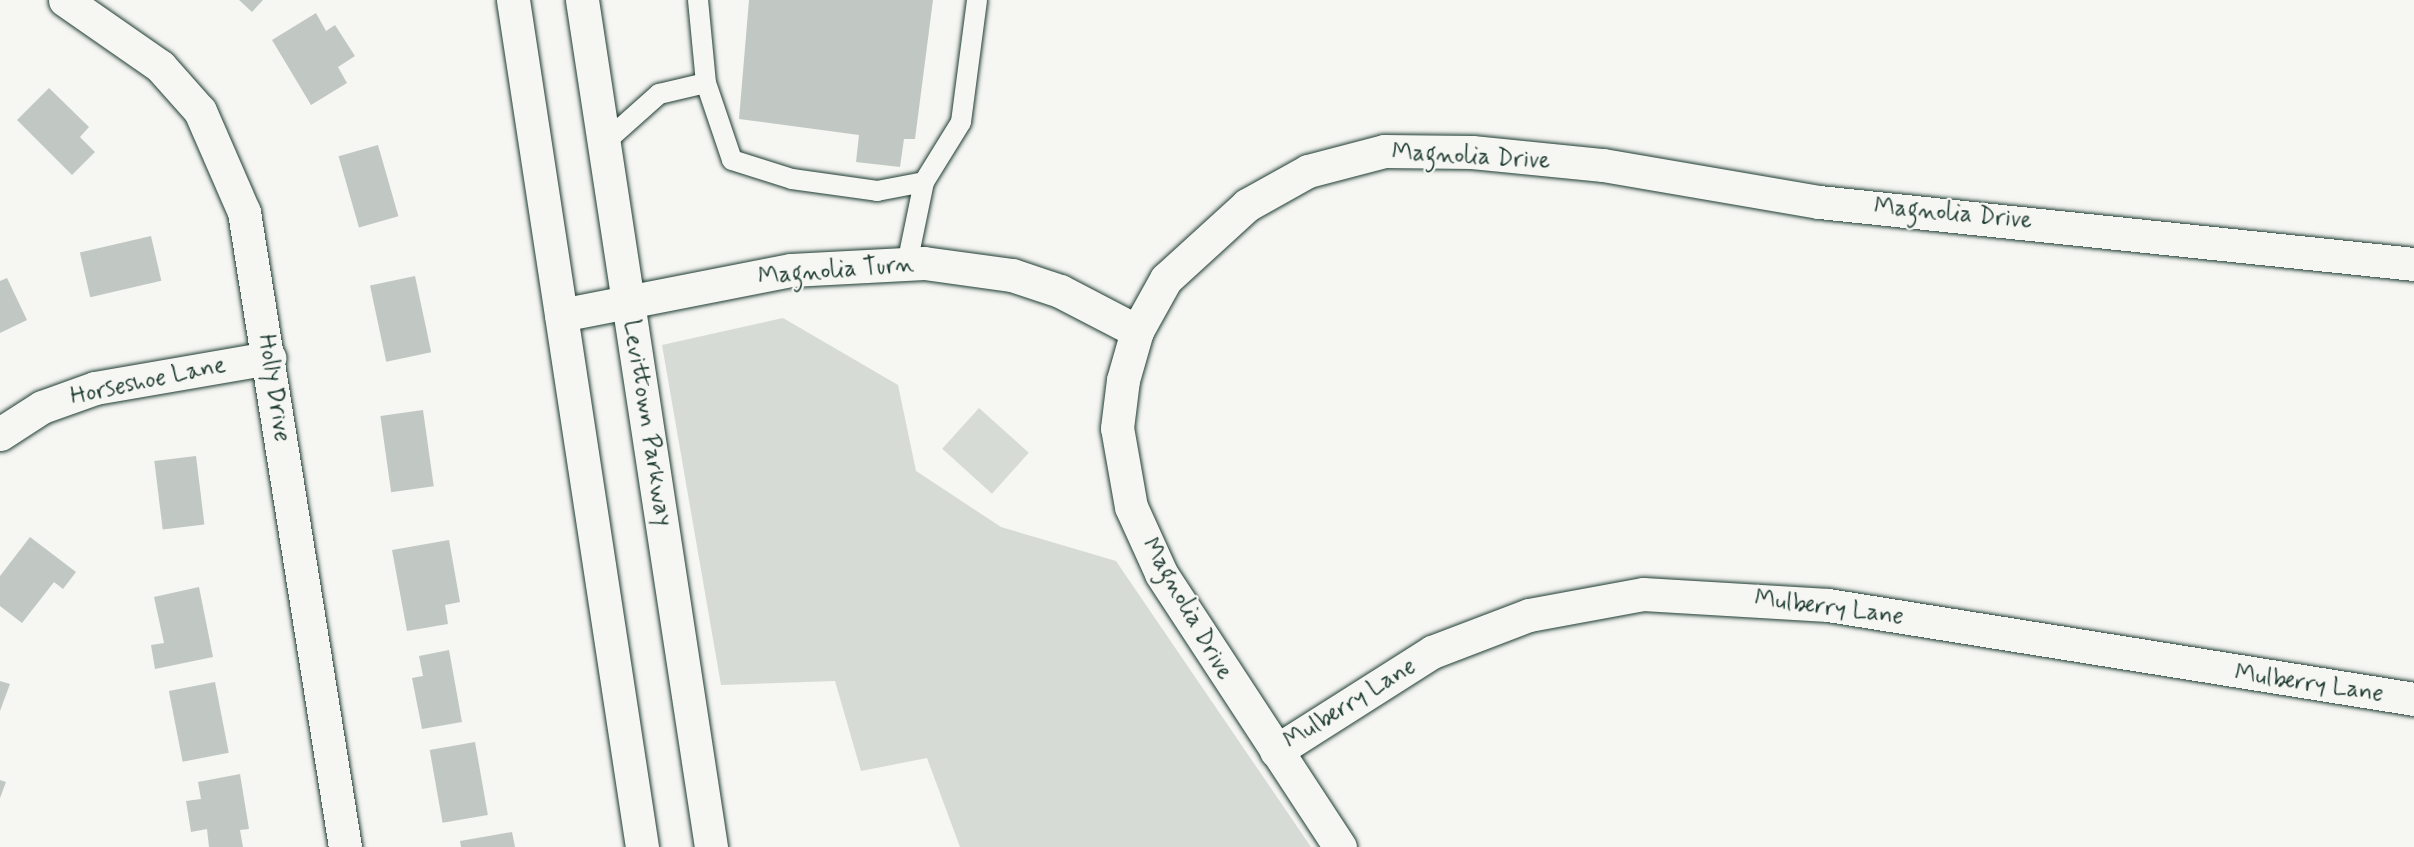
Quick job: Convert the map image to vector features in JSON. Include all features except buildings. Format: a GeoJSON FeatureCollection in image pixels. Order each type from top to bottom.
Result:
{"type":"FeatureCollection","features":[{"type":"Feature","properties":{"kind":"street","name":"Holly Drive"},"geometry":{"type":"LineString","coordinates":[[65,0],[160,66],[200,111],[244,212],[345,847]]}},
{"type":"Feature","properties":{"kind":"street"},"geometry":{"type":"LineString","coordinates":[[513,0],[642,847]]}},
{"type":"Feature","properties":{"kind":"street","name":"Levittown Parkway"},"geometry":{"type":"LineString","coordinates":[[582,0],[711,847]]}},
{"type":"Feature","properties":{"kind":"street","name":"Magnolia Drive"},"geometry":{"type":"LineString","coordinates":[[1340,847],[1161,573],[1131,507],[1118,428],[1123,380],[1137,331],[1166,279],[1247,205],[1308,171],[1384,151],[1472,152],[1603,165],[1819,202],[2414,264]]}},
{"type":"Feature","properties":{"kind":"street","name":"Magnolia Turn"},"geometry":{"type":"LineString","coordinates":[[561,315],[791,270],[907,264],[1012,275],[1060,291],[1137,331]]}},
{"type":"Feature","properties":{"kind":"street","name":"Horseshoe Lane"},"geometry":{"type":"LineString","coordinates":[[0,434],[42,407],[95,388],[269,358]]}},
{"type":"Feature","properties":{"kind":"street","name":"Mulberry Lane"},"geometry":{"type":"LineString","coordinates":[[1276,751],[1432,652],[1529,615],[1643,594],[1828,605],[2414,699]]}},
{"type":"Feature","properties":{"kind":"lane"},"geometry":{"type":"LineString","coordinates":[[698,0],[706,83],[732,160],[792,179],[877,191],[924,182]]}},
{"type":"Feature","properties":{"kind":"lane"},"geometry":{"type":"LineString","coordinates":[[907,264],[924,182],[961,122],[977,0]]}},
{"type":"Feature","properties":{"kind":"lane"},"geometry":{"type":"LineString","coordinates":[[603,143],[659,94],[706,83]]}},
{"type":"Feature","properties":{"kind":"shaded area"},"geometry":{"type":"Polygon","coordinates":[[[783,318],[898,385],[916,471],[1001,527],[1116,561],[1311,847],[960,847],[927,758],[861,771],[835,681],[721,685],[662,345],[783,318]]]}},
{"type":"Feature","properties":{"kind":"shaded area"},"geometry":{"type":"Polygon","coordinates":[[[979,408],[1029,453],[992,494],[942,449],[979,408]]]}}]}
